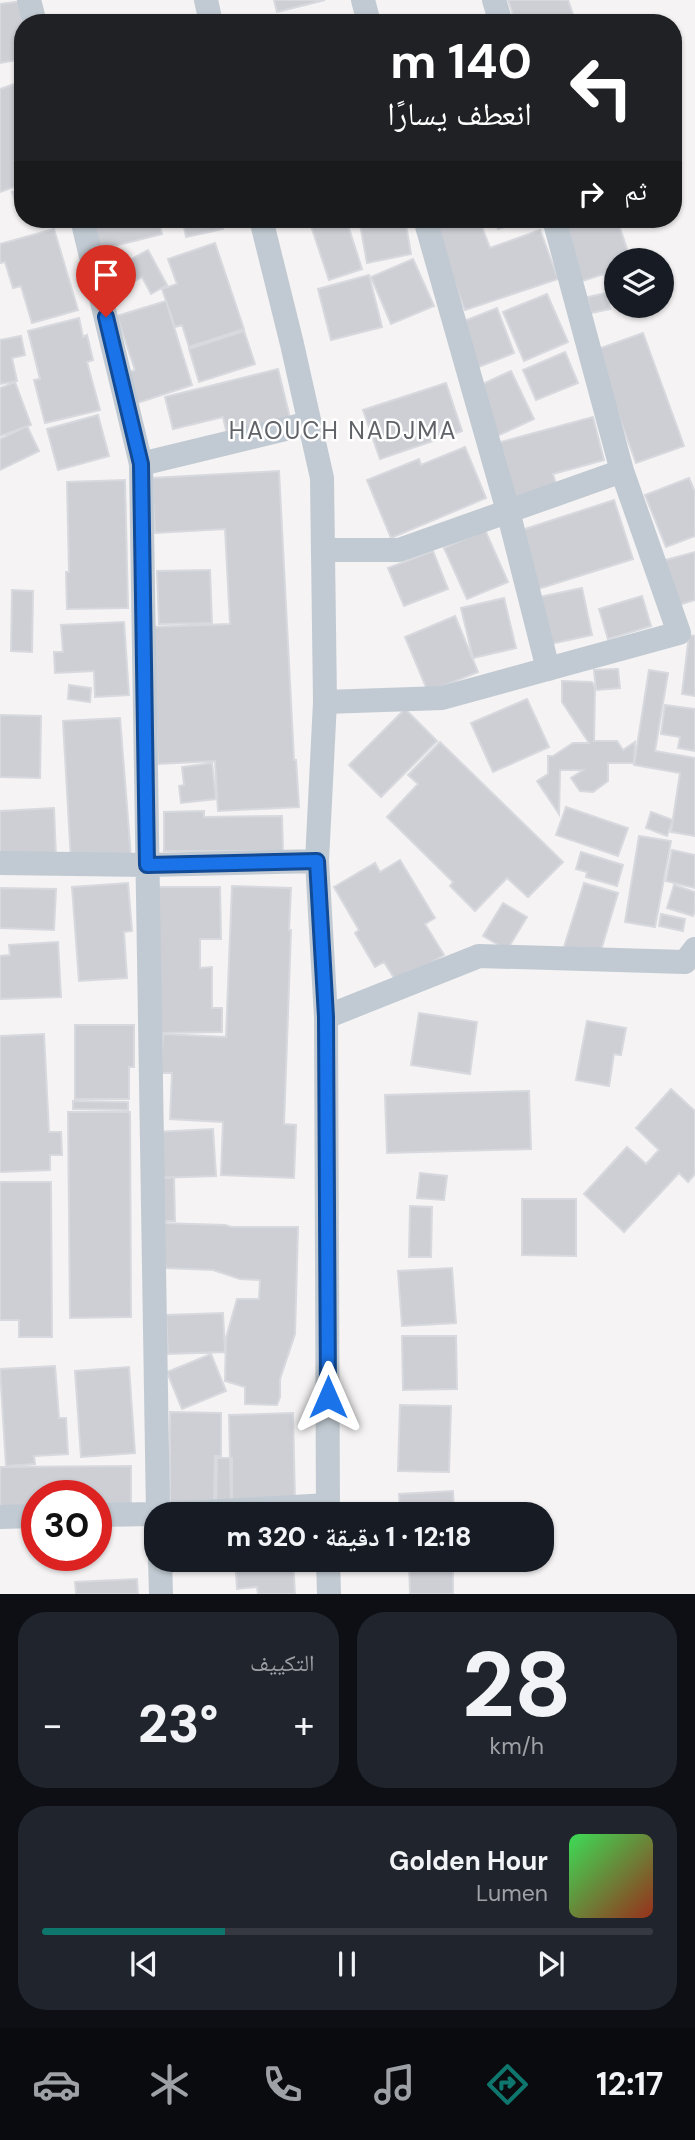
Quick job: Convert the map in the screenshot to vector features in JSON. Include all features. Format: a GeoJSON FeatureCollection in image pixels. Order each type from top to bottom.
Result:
{"type":"FeatureCollection","features":[{"type":"Feature","properties":{"kind":"street"},"geometry":{"type":"LineString","coordinates":[[84,228],[141,464],[157,1502]]}},
{"type":"Feature","properties":{"kind":"street"},"geometry":{"type":"LineString","coordinates":[[263,228],[323,478],[325,702],[317,861],[326,1017],[328,1502]]}},
{"type":"Feature","properties":{"kind":"street"},"geometry":{"type":"LineString","coordinates":[[428,228],[508,511],[548,669]]}},
{"type":"Feature","properties":{"kind":"street"},"geometry":{"type":"LineString","coordinates":[[325,702],[442,698],[679,633],[622,471],[556,228]]}},
{"type":"Feature","properties":{"kind":"street"},"geometry":{"type":"LineString","coordinates":[[141,464],[310,423]]}},
{"type":"Feature","properties":{"kind":"street"},"geometry":{"type":"LineString","coordinates":[[324,550],[399,550],[622,471]]}},
{"type":"Feature","properties":{"kind":"street"},"geometry":{"type":"LineString","coordinates":[[0,863],[147,865],[317,861]]}},
{"type":"Feature","properties":{"kind":"street"},"geometry":{"type":"LineString","coordinates":[[326,1017],[479,956],[685,962],[695,949]]}},
{"type":"Feature","properties":{"kind":"street"},"geometry":{"type":"LineString","coordinates":[[112,1515],[144,1514]]}},
{"type":"Feature","properties":{"kind":"street"},"geometry":{"type":"LineString","coordinates":[[0,1517],[21,1516]]}},
{"type":"Feature","properties":{"kind":"street"},"geometry":{"type":"LineString","coordinates":[[160,1572],[161,1594]]}},
{"type":"Feature","properties":{"kind":"street"},"geometry":{"type":"LineString","coordinates":[[328,1572],[328,1594]]}},
{"type":"Feature","properties":{"kind":"building"},"geometry":{"type":"Polygon","coordinates":[[[274,0],[325,0],[277,12],[274,0]]]}},
{"type":"Feature","properties":{"kind":"building"},"geometry":{"type":"Polygon","coordinates":[[[508,0],[568,0],[573,14],[513,14],[508,0]]]}},
{"type":"Feature","properties":{"kind":"building"},"geometry":{"type":"Polygon","coordinates":[[[22,1],[22,14],[14,14],[14,61],[0,63],[0,4],[22,1]]]}},
{"type":"Feature","properties":{"kind":"building"},"geometry":{"type":"Polygon","coordinates":[[[14,84],[14,187],[0,192],[0,89],[14,84]]]}},
{"type":"Feature","properties":{"kind":"building"},"geometry":{"type":"Polygon","coordinates":[[[88,228],[160,228],[162,234],[114,246],[118,261],[98,266],[88,228]]]}},
{"type":"Feature","properties":{"kind":"building"},"geometry":{"type":"Polygon","coordinates":[[[184,228],[223,228],[223,229],[186,237],[184,228]]]}},
{"type":"Feature","properties":{"kind":"building"},"geometry":{"type":"Polygon","coordinates":[[[312,228],[349,228],[362,269],[329,280],[312,228]]]}},
{"type":"Feature","properties":{"kind":"building"},"geometry":{"type":"Polygon","coordinates":[[[361,228],[407,228],[411,254],[367,263],[361,228]]]}},
{"type":"Feature","properties":{"kind":"building"},"geometry":{"type":"Polygon","coordinates":[[[433,228],[482,228],[490,248],[540,230],[558,279],[465,310],[433,228]]]}},
{"type":"Feature","properties":{"kind":"building"},"geometry":{"type":"Polygon","coordinates":[[[620,228],[627,248],[604,248],[604,274],[579,282],[561,230],[620,228]]]}},
{"type":"Feature","properties":{"kind":"building"},"geometry":{"type":"Polygon","coordinates":[[[54,229],[78,310],[32,323],[21,286],[13,288],[5,262],[0,263],[0,244],[54,229]]]}},
{"type":"Feature","properties":{"kind":"building"},"geometry":{"type":"Polygon","coordinates":[[[215,243],[244,329],[189,347],[182,325],[175,327],[162,289],[177,284],[168,259],[215,243]]]}},
{"type":"Feature","properties":{"kind":"building"},"geometry":{"type":"Polygon","coordinates":[[[148,250],[167,285],[151,294],[142,277],[107,295],[98,277],[148,250]]]}},
{"type":"Feature","properties":{"kind":"building"},"geometry":{"type":"Polygon","coordinates":[[[413,259],[434,306],[391,324],[371,277],[413,259]]]}},
{"type":"Feature","properties":{"kind":"building"},"geometry":{"type":"Polygon","coordinates":[[[369,275],[382,327],[331,340],[318,289],[369,275]]]}},
{"type":"Feature","properties":{"kind":"building"},"geometry":{"type":"Polygon","coordinates":[[[604,293],[604,310],[591,313],[588,297],[604,293]]]}},
{"type":"Feature","properties":{"kind":"building"},"geometry":{"type":"Polygon","coordinates":[[[547,294],[568,342],[524,361],[503,312],[547,294]]]}},
{"type":"Feature","properties":{"kind":"building"},"geometry":{"type":"Polygon","coordinates":[[[166,301],[192,385],[134,404],[124,374],[135,370],[117,316],[166,301]]]}},
{"type":"Feature","properties":{"kind":"building"},"geometry":{"type":"Polygon","coordinates":[[[497,308],[514,353],[471,370],[454,325],[497,308]]]}},
{"type":"Feature","properties":{"kind":"building"},"geometry":{"type":"Polygon","coordinates":[[[79,318],[83,337],[87,335],[93,360],[87,362],[100,410],[45,423],[34,380],[40,379],[28,331],[79,318]]]}},
{"type":"Feature","properties":{"kind":"building"},"geometry":{"type":"Polygon","coordinates":[[[244,331],[255,364],[199,382],[189,349],[244,331]]]}},
{"type":"Feature","properties":{"kind":"building"},"geometry":{"type":"Polygon","coordinates":[[[643,333],[684,446],[636,463],[595,350],[643,333]]]}},
{"type":"Feature","properties":{"kind":"building"},"geometry":{"type":"Polygon","coordinates":[[[21,336],[25,355],[12,358],[17,381],[0,384],[0,340],[21,336]]]}},
{"type":"Feature","properties":{"kind":"building"},"geometry":{"type":"Polygon","coordinates":[[[565,352],[578,383],[536,400],[523,370],[565,352]]]}},
{"type":"Feature","properties":{"kind":"building"},"geometry":{"type":"Polygon","coordinates":[[[278,369],[290,418],[227,434],[223,417],[173,429],[165,397],[278,369]]]}},
{"type":"Feature","properties":{"kind":"building"},"geometry":{"type":"Polygon","coordinates":[[[511,371],[534,419],[497,436],[474,388],[511,371]]]}},
{"type":"Feature","properties":{"kind":"building"},"geometry":{"type":"Polygon","coordinates":[[[15,382],[31,425],[0,436],[0,388],[15,382]]]}},
{"type":"Feature","properties":{"kind":"building"},"geometry":{"type":"Polygon","coordinates":[[[446,383],[462,431],[380,459],[363,410],[446,383]]]}},
{"type":"Feature","properties":{"kind":"building"},"geometry":{"type":"Polygon","coordinates":[[[98,415],[109,456],[58,470],[47,429],[98,415]]]}},
{"type":"Feature","properties":{"kind":"building"},"geometry":{"type":"Polygon","coordinates":[[[593,417],[604,460],[553,474],[557,487],[511,499],[497,443],[593,417]]]}},
{"type":"Feature","properties":{"kind":"building"},"geometry":{"type":"Polygon","coordinates":[[[27,426],[39,451],[0,470],[0,439],[27,426]]]}},
{"type":"Feature","properties":{"kind":"building"},"geometry":{"type":"Polygon","coordinates":[[[465,447],[486,498],[391,538],[367,480],[419,459],[421,465],[465,447]]]}},
{"type":"Feature","properties":{"kind":"building"},"geometry":{"type":"Polygon","coordinates":[[[279,471],[294,760],[299,807],[218,811],[215,761],[158,764],[151,627],[230,624],[225,529],[155,533],[152,478],[279,471]]]}},
{"type":"Feature","properties":{"kind":"building"},"geometry":{"type":"Polygon","coordinates":[[[689,478],[695,492],[695,536],[666,547],[645,495],[689,478]]]}},
{"type":"Feature","properties":{"kind":"building"},"geometry":{"type":"Polygon","coordinates":[[[125,480],[128,608],[67,609],[67,482],[125,480]]]}},
{"type":"Feature","properties":{"kind":"building"},"geometry":{"type":"Polygon","coordinates":[[[614,500],[633,559],[538,589],[519,531],[614,500]]]}},
{"type":"Feature","properties":{"kind":"building"},"geometry":{"type":"Polygon","coordinates":[[[485,530],[508,582],[467,599],[444,548],[485,530]]]}},
{"type":"Feature","properties":{"kind":"building"},"geometry":{"type":"Polygon","coordinates":[[[433,551],[448,589],[404,606],[388,568],[433,551]]]}},
{"type":"Feature","properties":{"kind":"building"},"geometry":{"type":"Polygon","coordinates":[[[695,552],[695,600],[672,607],[658,562],[695,552]]]}},
{"type":"Feature","properties":{"kind":"building"},"geometry":{"type":"Polygon","coordinates":[[[210,570],[212,623],[159,624],[157,571],[210,570]]]}},
{"type":"Feature","properties":{"kind":"building"},"geometry":{"type":"Polygon","coordinates":[[[582,588],[592,635],[541,646],[530,599],[582,588]]]}},
{"type":"Feature","properties":{"kind":"building"},"geometry":{"type":"Polygon","coordinates":[[[12,590],[33,591],[32,652],[11,651],[12,590]]]}},
{"type":"Feature","properties":{"kind":"building"},"geometry":{"type":"Polygon","coordinates":[[[642,596],[651,626],[608,639],[599,609],[642,596]]]}},
{"type":"Feature","properties":{"kind":"building"},"geometry":{"type":"Polygon","coordinates":[[[504,598],[516,648],[473,658],[461,608],[504,598]]]}},
{"type":"Feature","properties":{"kind":"building"},"geometry":{"type":"Polygon","coordinates":[[[455,616],[478,672],[428,692],[405,637],[455,616]]]}},
{"type":"Feature","properties":{"kind":"building"},"geometry":{"type":"Polygon","coordinates":[[[124,622],[129,695],[95,697],[94,671],[55,673],[54,652],[63,652],[61,625],[124,622]]]}},
{"type":"Feature","properties":{"kind":"building"},"geometry":{"type":"Polygon","coordinates":[[[689,635],[695,636],[695,696],[682,694],[689,635]]]}},
{"type":"Feature","properties":{"kind":"building"},"geometry":{"type":"Polygon","coordinates":[[[618,669],[620,688],[596,690],[594,670],[618,669]]]}},
{"type":"Feature","properties":{"kind":"building"},"geometry":{"type":"Polygon","coordinates":[[[649,670],[668,673],[655,751],[695,758],[695,836],[671,832],[680,773],[634,765],[649,670]]]}},
{"type":"Feature","properties":{"kind":"building"},"geometry":{"type":"Polygon","coordinates":[[[562,681],[592,682],[595,687],[594,741],[617,741],[623,750],[635,742],[634,763],[608,763],[608,781],[593,792],[580,791],[571,778],[583,770],[560,770],[559,814],[537,781],[548,774],[548,756],[553,756],[573,743],[589,743],[562,702],[562,681]]]}},
{"type":"Feature","properties":{"kind":"building"},"geometry":{"type":"Polygon","coordinates":[[[69,685],[91,688],[90,702],[68,699],[69,685]]]}},
{"type":"Feature","properties":{"kind":"building"},"geometry":{"type":"Polygon","coordinates":[[[527,699],[549,747],[493,772],[471,723],[527,699]]]}},
{"type":"Feature","properties":{"kind":"building"},"geometry":{"type":"Polygon","coordinates":[[[665,705],[695,709],[695,751],[678,748],[680,737],[661,734],[665,705]]]}},
{"type":"Feature","properties":{"kind":"building"},"geometry":{"type":"Polygon","coordinates":[[[405,709],[437,741],[381,797],[349,765],[405,709]]]}},
{"type":"Feature","properties":{"kind":"building"},"geometry":{"type":"Polygon","coordinates":[[[0,715],[41,716],[40,778],[0,777],[0,715]]]}},
{"type":"Feature","properties":{"kind":"building"},"geometry":{"type":"Polygon","coordinates":[[[120,718],[131,857],[71,861],[63,721],[120,718]]]}},
{"type":"Feature","properties":{"kind":"building"},"geometry":{"type":"Polygon","coordinates":[[[440,742],[563,862],[528,897],[507,878],[475,911],[450,886],[453,882],[387,817],[418,784],[408,775],[440,742]]]}},
{"type":"Feature","properties":{"kind":"building"},"geometry":{"type":"Polygon","coordinates":[[[212,763],[216,799],[181,803],[179,786],[184,785],[182,767],[212,763]]]}},
{"type":"Feature","properties":{"kind":"building"},"geometry":{"type":"Polygon","coordinates":[[[566,807],[628,828],[618,856],[556,835],[566,807]]]}},
{"type":"Feature","properties":{"kind":"building"},"geometry":{"type":"Polygon","coordinates":[[[54,808],[56,858],[0,860],[0,811],[54,808]]]}},
{"type":"Feature","properties":{"kind":"building"},"geometry":{"type":"Polygon","coordinates":[[[204,811],[204,817],[282,816],[283,851],[164,851],[164,812],[204,811]]]}},
{"type":"Feature","properties":{"kind":"building"},"geometry":{"type":"Polygon","coordinates":[[[651,812],[673,820],[667,836],[646,828],[651,812]]]}},
{"type":"Feature","properties":{"kind":"building"},"geometry":{"type":"Polygon","coordinates":[[[639,836],[671,841],[655,927],[625,922],[639,836]]]}},
{"type":"Feature","properties":{"kind":"building"},"geometry":{"type":"Polygon","coordinates":[[[672,850],[695,855],[695,888],[666,881],[672,850]]]}},
{"type":"Feature","properties":{"kind":"building"},"geometry":{"type":"Polygon","coordinates":[[[581,852],[623,865],[617,886],[586,877],[587,872],[576,869],[581,852]]]}},
{"type":"Feature","properties":{"kind":"building"},"geometry":{"type":"Polygon","coordinates":[[[400,860],[435,918],[425,924],[444,955],[397,983],[384,962],[375,967],[355,933],[359,930],[334,887],[375,863],[380,872],[400,860]]]}},
{"type":"Feature","properties":{"kind":"building"},"geometry":{"type":"Polygon","coordinates":[[[128,883],[132,931],[124,932],[127,978],[79,981],[72,887],[128,883]]]}},
{"type":"Feature","properties":{"kind":"building"},"geometry":{"type":"Polygon","coordinates":[[[584,883],[618,893],[599,957],[564,947],[584,883]]]}},
{"type":"Feature","properties":{"kind":"building"},"geometry":{"type":"Polygon","coordinates":[[[674,885],[695,892],[693,916],[667,908],[674,885]]]}},
{"type":"Feature","properties":{"kind":"building"},"geometry":{"type":"Polygon","coordinates":[[[232,886],[291,888],[284,1124],[296,1125],[294,1178],[221,1175],[223,1122],[170,1119],[172,1073],[161,1073],[163,1034],[226,1037],[232,886]]]}},
{"type":"Feature","properties":{"kind":"building"},"geometry":{"type":"Polygon","coordinates":[[[157,887],[220,887],[221,939],[200,939],[200,968],[212,967],[212,1008],[222,1008],[222,1032],[158,1033],[157,887]]]}},
{"type":"Feature","properties":{"kind":"building"},"geometry":{"type":"Polygon","coordinates":[[[0,888],[56,889],[54,930],[0,928],[0,888]]]}},
{"type":"Feature","properties":{"kind":"building"},"geometry":{"type":"Polygon","coordinates":[[[503,903],[527,917],[507,950],[483,936],[503,903]]]}},
{"type":"Feature","properties":{"kind":"building"},"geometry":{"type":"Polygon","coordinates":[[[661,914],[685,919],[683,931],[659,926],[661,914]]]}},
{"type":"Feature","properties":{"kind":"building"},"geometry":{"type":"Polygon","coordinates":[[[58,942],[61,997],[0,999],[0,956],[10,955],[9,945],[58,942]]]}},
{"type":"Feature","properties":{"kind":"building"},"geometry":{"type":"Polygon","coordinates":[[[419,1013],[477,1022],[470,1074],[411,1065],[419,1013]]]}},
{"type":"Feature","properties":{"kind":"building"},"geometry":{"type":"Polygon","coordinates":[[[587,1021],[626,1028],[621,1055],[614,1054],[609,1086],[576,1080],[587,1021]]]}},
{"type":"Feature","properties":{"kind":"building"},"geometry":{"type":"Polygon","coordinates":[[[75,1025],[134,1025],[134,1067],[129,1067],[129,1099],[75,1099],[75,1025]]]}},
{"type":"Feature","properties":{"kind":"building"},"geometry":{"type":"Polygon","coordinates":[[[44,1034],[49,1132],[61,1132],[62,1155],[50,1155],[50,1170],[0,1172],[0,1036],[44,1034]]]}},
{"type":"Feature","properties":{"kind":"building"},"geometry":{"type":"Polygon","coordinates":[[[671,1089],[695,1111],[695,1174],[688,1182],[679,1173],[624,1232],[584,1194],[627,1147],[646,1164],[659,1150],[636,1128],[671,1089]]]}},
{"type":"Feature","properties":{"kind":"building"},"geometry":{"type":"Polygon","coordinates":[[[529,1091],[531,1149],[387,1153],[385,1095],[529,1091]]]}},
{"type":"Feature","properties":{"kind":"building"},"geometry":{"type":"Polygon","coordinates":[[[73,1101],[128,1102],[128,1110],[73,1109],[73,1101]]]}},
{"type":"Feature","properties":{"kind":"building"},"geometry":{"type":"Polygon","coordinates":[[[68,1112],[130,1112],[131,1317],[70,1318],[68,1112]]]}},
{"type":"Feature","properties":{"kind":"building"},"geometry":{"type":"Polygon","coordinates":[[[213,1129],[216,1176],[157,1178],[155,1132],[213,1129]]]}},
{"type":"Feature","properties":{"kind":"building"},"geometry":{"type":"Polygon","coordinates":[[[420,1173],[447,1176],[444,1200],[417,1198],[420,1173]]]}},
{"type":"Feature","properties":{"kind":"building"},"geometry":{"type":"Polygon","coordinates":[[[174,1177],[175,1221],[157,1221],[156,1178],[174,1177]]]}},
{"type":"Feature","properties":{"kind":"building"},"geometry":{"type":"Polygon","coordinates":[[[0,1182],[51,1182],[52,1337],[19,1337],[19,1320],[0,1320],[0,1182]]]}},
{"type":"Feature","properties":{"kind":"building"},"geometry":{"type":"Polygon","coordinates":[[[522,1199],[576,1199],[576,1256],[522,1255],[522,1199]]]}},
{"type":"Feature","properties":{"kind":"building"},"geometry":{"type":"Polygon","coordinates":[[[410,1206],[432,1207],[431,1257],[409,1257],[410,1206]]]}},
{"type":"Feature","properties":{"kind":"building"},"geometry":{"type":"Polygon","coordinates":[[[158,1223],[298,1227],[295,1334],[280,1379],[277,1405],[245,1404],[245,1387],[225,1381],[226,1338],[237,1299],[259,1299],[260,1280],[240,1279],[213,1270],[166,1268],[158,1223]]]}},
{"type":"Feature","properties":{"kind":"building"},"geometry":{"type":"Polygon","coordinates":[[[452,1268],[456,1323],[402,1326],[398,1271],[452,1268]]]}},
{"type":"Feature","properties":{"kind":"building"},"geometry":{"type":"Polygon","coordinates":[[[223,1313],[225,1352],[168,1354],[166,1315],[223,1313]]]}},
{"type":"Feature","properties":{"kind":"building"},"geometry":{"type":"Polygon","coordinates":[[[402,1336],[456,1336],[457,1389],[403,1390],[402,1336]]]}},
{"type":"Feature","properties":{"kind":"building"},"geometry":{"type":"Polygon","coordinates":[[[211,1354],[226,1391],[182,1409],[167,1372],[211,1354]]]}},
{"type":"Feature","properties":{"kind":"building"},"geometry":{"type":"Polygon","coordinates":[[[55,1366],[59,1418],[66,1418],[68,1454],[34,1456],[35,1464],[6,1466],[0,1369],[55,1366]]]}},
{"type":"Feature","properties":{"kind":"building"},"geometry":{"type":"Polygon","coordinates":[[[129,1367],[135,1453],[81,1457],[75,1371],[129,1367]]]}},
{"type":"Feature","properties":{"kind":"building"},"geometry":{"type":"Polygon","coordinates":[[[400,1405],[451,1406],[449,1472],[398,1471],[400,1405]]]}},
{"type":"Feature","properties":{"kind":"building"},"geometry":{"type":"Polygon","coordinates":[[[170,1412],[221,1413],[221,1456],[215,1456],[214,1502],[170,1502],[170,1412]]]}},
{"type":"Feature","properties":{"kind":"building"},"geometry":{"type":"Polygon","coordinates":[[[293,1413],[295,1501],[231,1502],[229,1415],[293,1413]]]}},
{"type":"Feature","properties":{"kind":"building"},"geometry":{"type":"Polygon","coordinates":[[[217,1458],[232,1458],[232,1502],[216,1502],[217,1458]]]}},
{"type":"Feature","properties":{"kind":"building"},"geometry":{"type":"Polygon","coordinates":[[[131,1466],[131,1512],[112,1512],[112,1480],[21,1480],[21,1513],[0,1513],[0,1467],[131,1466]]]}},
{"type":"Feature","properties":{"kind":"building"},"geometry":{"type":"Polygon","coordinates":[[[453,1491],[453,1502],[399,1502],[399,1494],[453,1491]]]}},
{"type":"Feature","properties":{"kind":"building"},"geometry":{"type":"Polygon","coordinates":[[[236,1572],[294,1572],[295,1594],[258,1594],[257,1587],[237,1589],[236,1572]]]}},
{"type":"Feature","properties":{"kind":"building"},"geometry":{"type":"Polygon","coordinates":[[[409,1572],[453,1572],[453,1594],[410,1594],[409,1572]]]}},
{"type":"Feature","properties":{"kind":"building"},"geometry":{"type":"Polygon","coordinates":[[[137,1579],[138,1594],[76,1594],[75,1582],[137,1579]]]}},
{"type":"Feature","properties":{"kind":"district","name":"HAOUCH NADJMA"},"geometry":{"type":"Point","coordinates":[343,431]}},
{"type":"Feature","properties":{"kind":"route"},"geometry":{"type":"LineString","coordinates":[[106,317],[141,464],[147,865],[317,861],[326,1017],[328,1397]]}}]}
